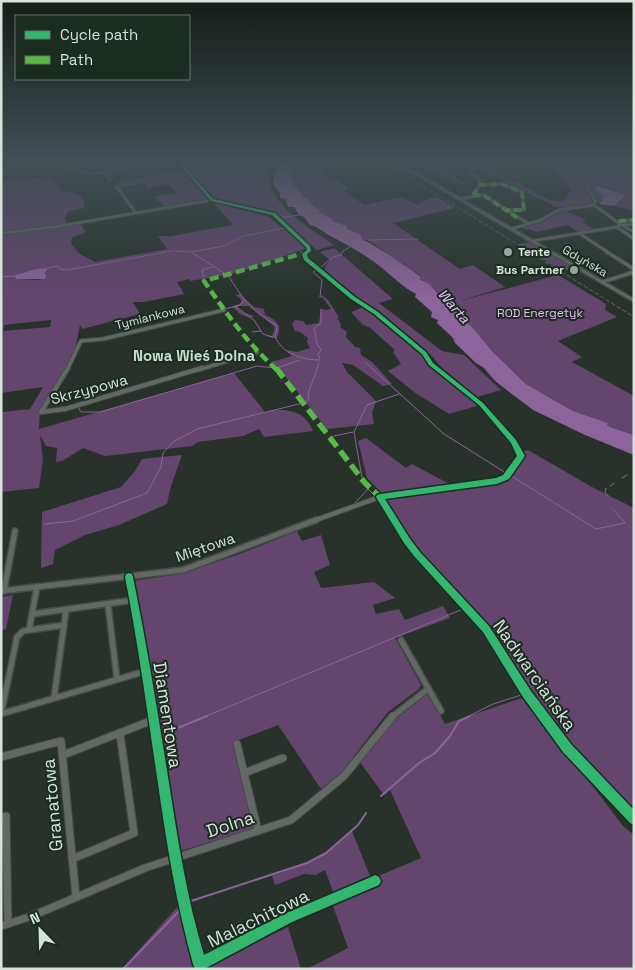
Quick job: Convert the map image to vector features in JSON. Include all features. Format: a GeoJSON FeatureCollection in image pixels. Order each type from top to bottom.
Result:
{"type":"FeatureCollection","features":[{"type":"Feature","properties":{"kind":"main road","name":"Gdyńska"},"geometry":{"type":"LineString","coordinates":[[473,207],[634,301]]}},
{"type":"Feature","properties":{"kind":"street"},"geometry":{"type":"LineString","coordinates":[[132,207],[136,213]]}},
{"type":"Feature","properties":{"kind":"street"},"geometry":{"type":"LineString","coordinates":[[1,234],[170,207]]}},
{"type":"Feature","properties":{"kind":"street"},"geometry":{"type":"LineString","coordinates":[[503,207],[529,224]]}},
{"type":"Feature","properties":{"kind":"street"},"geometry":{"type":"LineString","coordinates":[[507,210],[524,210],[524,207]]}},
{"type":"Feature","properties":{"kind":"street"},"geometry":{"type":"LineString","coordinates":[[511,230],[543,219],[559,210],[578,207]]}},
{"type":"Feature","properties":{"kind":"street"},"geometry":{"type":"LineString","coordinates":[[597,207],[634,239]]}},
{"type":"Feature","properties":{"kind":"street"},"geometry":{"type":"LineString","coordinates":[[532,241],[579,233],[634,220]]}},
{"type":"Feature","properties":{"kind":"street"},"geometry":{"type":"LineString","coordinates":[[618,224],[634,224]]}},
{"type":"Feature","properties":{"kind":"street"},"geometry":{"type":"LineString","coordinates":[[624,225],[634,232]]}},
{"type":"Feature","properties":{"kind":"street"},"geometry":{"type":"LineString","coordinates":[[579,233],[634,270]]}},
{"type":"Feature","properties":{"kind":"street"},"geometry":{"type":"LineString","coordinates":[[602,282],[634,270]]}},
{"type":"Feature","properties":{"kind":"street","name":"Tymiankowa"},"geometry":{"type":"LineString","coordinates":[[41,412],[63,379],[81,341],[103,339],[224,310]]}},
{"type":"Feature","properties":{"kind":"street","name":"Skrzypowa"},"geometry":{"type":"LineString","coordinates":[[41,412],[65,410],[257,352]]}},
{"type":"Feature","properties":{"kind":"street","name":"Miętowa"},"geometry":{"type":"LineString","coordinates":[[2,591],[188,569],[276,534],[380,497]]}},
{"type":"Feature","properties":{"kind":"street","name":"Nadwarciańska"},"geometry":{"type":"LineString","coordinates":[[380,497],[407,541],[486,629],[528,694],[567,748],[634,819]]}},
{"type":"Feature","properties":{"kind":"street"},"geometry":{"type":"LineString","coordinates":[[2,591],[15,531]]}},
{"type":"Feature","properties":{"kind":"street","name":"Diamentowa"},"geometry":{"type":"LineString","coordinates":[[129,577],[146,671],[175,858]]}},
{"type":"Feature","properties":{"kind":"street"},"geometry":{"type":"LineString","coordinates":[[29,630],[36,587]]}},
{"type":"Feature","properties":{"kind":"street"},"geometry":{"type":"LineString","coordinates":[[32,614],[134,600]]}},
{"type":"Feature","properties":{"kind":"street"},"geometry":{"type":"LineString","coordinates":[[108,605],[118,680]]}},
{"type":"Feature","properties":{"kind":"street"},"geometry":{"type":"LineString","coordinates":[[54,698],[66,610]]}},
{"type":"Feature","properties":{"kind":"street"},"geometry":{"type":"LineString","coordinates":[[64,625],[23,631],[16,639],[1,714],[146,671]]}},
{"type":"Feature","properties":{"kind":"street"},"geometry":{"type":"LineString","coordinates":[[401,640],[441,710]]}},
{"type":"Feature","properties":{"kind":"street","name":"Dolna"},"geometry":{"type":"LineString","coordinates":[[5,925],[175,858],[291,820],[344,776],[395,713],[428,689]]}},
{"type":"Feature","properties":{"kind":"street"},"geometry":{"type":"LineString","coordinates":[[64,755],[153,720]]}},
{"type":"Feature","properties":{"kind":"street"},"geometry":{"type":"LineString","coordinates":[[72,859],[134,833],[120,734]]}},
{"type":"Feature","properties":{"kind":"street","name":"Granatowa"},"geometry":{"type":"LineString","coordinates":[[1,757],[56,741],[62,744],[76,897]]}},
{"type":"Feature","properties":{"kind":"street"},"geometry":{"type":"LineString","coordinates":[[237,744],[258,831]]}},
{"type":"Feature","properties":{"kind":"street"},"geometry":{"type":"LineString","coordinates":[[244,773],[283,758]]}},
{"type":"Feature","properties":{"kind":"street"},"geometry":{"type":"LineString","coordinates":[[1,818],[6,816],[5,925]]}},
{"type":"Feature","properties":{"kind":"street","name":"Malachitowa"},"geometry":{"type":"LineString","coordinates":[[175,858],[191,933],[200,964],[288,918],[375,881]]}},
{"type":"Feature","properties":{"kind":"green space"},"geometry":{"type":"Polygon","coordinates":[[[1,207],[84,207],[69,211],[65,217],[66,223],[80,224],[86,232],[72,238],[71,244],[80,254],[95,262],[167,249],[158,236],[171,236],[233,225],[218,207],[233,207],[269,217],[307,248],[236,273],[177,282],[184,294],[144,302],[133,302],[140,314],[82,329],[80,325],[74,355],[60,381],[40,411],[39,429],[234,373],[265,412],[280,410],[294,412],[310,424],[313,431],[264,437],[259,429],[243,436],[198,442],[192,446],[105,456],[83,448],[62,461],[56,462],[57,448],[46,446],[40,435],[43,459],[39,488],[1,492],[1,410],[3,412],[30,409],[43,387],[1,393],[1,234],[34,230],[1,233],[1,207]],[[47,268],[20,273],[16,277],[18,279],[40,280],[47,268]],[[51,320],[4,325],[3,331],[50,327],[51,320]]]}},
{"type":"Feature","properties":{"kind":"green space"},"geometry":{"type":"Polygon","coordinates":[[[246,207],[284,207],[299,221],[334,245],[317,250],[272,214],[246,207]]]}},
{"type":"Feature","properties":{"kind":"green space","name":"ROD Energetyk"},"geometry":{"type":"Polygon","coordinates":[[[314,207],[454,207],[393,223],[460,269],[473,265],[505,287],[463,300],[558,275],[606,304],[605,310],[617,317],[558,341],[582,357],[572,362],[634,396],[634,435],[573,411],[526,384],[428,283],[418,278],[421,276],[368,240],[363,240],[360,234],[347,229],[347,226],[332,221],[332,219],[314,207]]]}},
{"type":"Feature","properties":{"kind":"green space"},"geometry":{"type":"Polygon","coordinates":[[[619,207],[634,207],[634,210],[619,207]]]}},
{"type":"Feature","properties":{"kind":"green space"},"geometry":{"type":"Polygon","coordinates":[[[564,210],[586,220],[582,222],[594,229],[578,232],[567,225],[537,232],[522,228],[542,222],[564,210]]]}},
{"type":"Feature","properties":{"kind":"green space"},"geometry":{"type":"Polygon","coordinates":[[[531,242],[575,268],[563,271],[518,244],[531,242]]]}},
{"type":"Feature","properties":{"kind":"green space"},"geometry":{"type":"Polygon","coordinates":[[[334,248],[393,299],[379,303],[442,351],[464,355],[501,390],[477,397],[442,368],[431,355],[346,290],[324,269],[330,260],[320,252],[334,248]]]}},
{"type":"Feature","properties":{"kind":"green space"},"geometry":{"type":"Polygon","coordinates":[[[240,294],[254,307],[264,309],[265,315],[277,323],[279,328],[277,339],[266,336],[272,336],[275,327],[249,306],[239,306],[237,308],[254,316],[250,318],[240,314],[234,308],[230,308],[242,303],[240,298],[235,295],[240,294]]]}},
{"type":"Feature","properties":{"kind":"green space"},"geometry":{"type":"Polygon","coordinates":[[[322,295],[328,300],[339,317],[337,318],[341,324],[340,327],[347,332],[346,337],[355,347],[360,348],[361,355],[372,362],[392,384],[383,386],[353,365],[342,363],[347,372],[376,401],[372,413],[374,424],[327,429],[281,371],[271,362],[292,356],[286,350],[297,352],[310,348],[307,342],[308,338],[295,331],[292,324],[295,320],[303,321],[306,325],[319,323],[321,309],[331,309],[323,298],[320,297],[322,295]]]}},
{"type":"Feature","properties":{"kind":"green space"},"geometry":{"type":"Polygon","coordinates":[[[366,306],[401,333],[430,364],[480,405],[449,414],[414,392],[388,371],[401,364],[393,352],[395,350],[369,327],[363,325],[351,312],[366,306]]]}},
{"type":"Feature","properties":{"kind":"green space"},"geometry":{"type":"Polygon","coordinates":[[[366,438],[406,468],[412,464],[455,487],[383,494],[367,478],[358,441],[366,438]]]}},
{"type":"Feature","properties":{"kind":"green space"},"geometry":{"type":"Polygon","coordinates":[[[528,450],[592,487],[634,508],[634,814],[584,759],[419,551],[383,499],[498,482],[514,469],[520,461],[522,452],[528,450]]]}},
{"type":"Feature","properties":{"kind":"green space"},"geometry":{"type":"Polygon","coordinates":[[[182,455],[167,504],[119,525],[85,535],[55,550],[53,564],[41,568],[42,512],[121,487],[135,471],[142,459],[182,455]]]}},
{"type":"Feature","properties":{"kind":"green space"},"geometry":{"type":"Polygon","coordinates":[[[297,531],[302,541],[321,535],[330,565],[314,572],[321,588],[374,582],[395,598],[373,605],[376,614],[399,609],[405,620],[443,606],[450,618],[395,638],[421,685],[419,689],[388,712],[341,773],[321,789],[278,725],[234,742],[254,829],[180,851],[160,720],[133,581],[179,574],[237,555],[297,531]]]}},
{"type":"Feature","properties":{"kind":"green space"},"geometry":{"type":"Polygon","coordinates":[[[13,595],[6,629],[1,631],[1,597],[13,595]]]}},
{"type":"Feature","properties":{"kind":"green space"},"geometry":{"type":"Polygon","coordinates":[[[428,692],[445,724],[525,697],[623,826],[634,835],[634,969],[307,969],[348,948],[333,906],[334,894],[325,870],[316,875],[304,874],[275,885],[272,876],[306,864],[327,853],[352,831],[371,879],[421,858],[390,790],[384,795],[359,761],[397,715],[416,699],[428,692]]]}},
{"type":"Feature","properties":{"kind":"green space"},"geometry":{"type":"Polygon","coordinates":[[[180,904],[192,961],[206,967],[288,927],[301,969],[122,969],[180,904]]]}},
{"type":"Feature","properties":{"kind":"shaded area"},"geometry":{"type":"Polygon","coordinates":[[[294,207],[316,207],[321,210],[319,212],[332,219],[332,221],[347,226],[347,229],[360,234],[363,240],[401,262],[421,277],[419,279],[428,283],[442,298],[446,298],[445,301],[526,384],[573,411],[608,423],[607,425],[610,427],[634,435],[634,455],[585,435],[533,410],[495,381],[484,368],[455,343],[453,338],[437,323],[438,320],[431,317],[432,312],[415,297],[416,294],[363,254],[317,227],[310,225],[304,217],[299,215],[294,207]]]}},
{"type":"Feature","properties":{"kind":"shaded area"},"geometry":{"type":"Polygon","coordinates":[[[48,268],[44,279],[16,279],[15,275],[36,269],[48,268]]]}},
{"type":"Feature","properties":{"kind":"waterway"},"geometry":{"type":"LineString","coordinates":[[279,218],[300,215]]}},
{"type":"Feature","properties":{"kind":"waterway"},"geometry":{"type":"LineString","coordinates":[[191,252],[224,246],[244,236],[289,227],[281,218]]}},
{"type":"Feature","properties":{"kind":"waterway"},"geometry":{"type":"LineString","coordinates":[[368,240],[418,239]]}},
{"type":"Feature","properties":{"kind":"waterway"},"geometry":{"type":"LineString","coordinates":[[320,268],[333,257],[341,255],[343,251],[350,247]]}},
{"type":"Feature","properties":{"kind":"waterway"},"geometry":{"type":"LineString","coordinates":[[48,268],[58,266],[59,269],[67,270],[172,251]]}},
{"type":"Feature","properties":{"kind":"waterway"},"geometry":{"type":"LineString","coordinates":[[175,251],[191,252]]}},
{"type":"Feature","properties":{"kind":"waterway"},"geometry":{"type":"LineString","coordinates":[[191,252],[227,275]]}},
{"type":"Feature","properties":{"kind":"waterway"},"geometry":{"type":"LineString","coordinates":[[203,276],[202,270],[212,267]]}},
{"type":"Feature","properties":{"kind":"waterway"},"geometry":{"type":"LineString","coordinates":[[318,269],[313,272],[322,280],[320,297]]}},
{"type":"Feature","properties":{"kind":"waterway"},"geometry":{"type":"LineString","coordinates":[[228,275],[248,304],[260,315],[276,325],[277,331],[275,336],[282,347],[293,355],[306,359],[320,360]]}},
{"type":"Feature","properties":{"kind":"waterway"},"geometry":{"type":"LineString","coordinates":[[1,277],[15,276]]}},
{"type":"Feature","properties":{"kind":"waterway"},"geometry":{"type":"LineString","coordinates":[[235,306],[240,305],[243,301]]}},
{"type":"Feature","properties":{"kind":"waterway"},"geometry":{"type":"LineString","coordinates":[[225,309],[235,306]]}},
{"type":"Feature","properties":{"kind":"waterway"},"geometry":{"type":"LineString","coordinates":[[235,306],[254,320],[263,334],[273,337]]}},
{"type":"Feature","properties":{"kind":"waterway"},"geometry":{"type":"LineString","coordinates":[[320,359],[318,354],[321,350],[317,344],[314,328],[321,323],[321,309]]}},
{"type":"Feature","properties":{"kind":"waterway"},"geometry":{"type":"LineString","coordinates":[[252,332],[261,331]]}},
{"type":"Feature","properties":{"kind":"waterway"},"geometry":{"type":"LineString","coordinates":[[277,368],[300,360]]}},
{"type":"Feature","properties":{"kind":"waterway"},"geometry":{"type":"LineString","coordinates":[[365,362],[444,434],[506,473]]}},
{"type":"Feature","properties":{"kind":"waterway"},"geometry":{"type":"LineString","coordinates":[[306,402],[309,398],[308,394],[319,363]]}},
{"type":"Feature","properties":{"kind":"waterway"},"geometry":{"type":"LineString","coordinates":[[78,407],[81,412],[100,412],[257,366],[275,368]]}},
{"type":"Feature","properties":{"kind":"waterway"},"geometry":{"type":"LineString","coordinates":[[362,478],[354,432],[367,405],[399,394]]}},
{"type":"Feature","properties":{"kind":"waterway"},"geometry":{"type":"LineString","coordinates":[[44,524],[73,521],[147,493],[161,467],[163,453],[173,442],[197,429],[303,403]]}},
{"type":"Feature","properties":{"kind":"waterway"},"geometry":{"type":"LineString","coordinates":[[334,436],[353,432]]}},
{"type":"Feature","properties":{"kind":"waterway"},"geometry":{"type":"LineString","coordinates":[[510,475],[596,529],[625,523],[613,509]]}},
{"type":"Feature","properties":{"kind":"waterway"},"geometry":{"type":"LineString","coordinates":[[622,478],[627,475]]}},
{"type":"Feature","properties":{"kind":"waterway"},"geometry":{"type":"LineString","coordinates":[[360,481],[368,489]]}},
{"type":"Feature","properties":{"kind":"waterway"},"geometry":{"type":"LineString","coordinates":[[610,486],[614,483]]}},
{"type":"Feature","properties":{"kind":"waterway"},"geometry":{"type":"LineString","coordinates":[[606,488],[605,492],[608,496]]}},
{"type":"Feature","properties":{"kind":"waterway"},"geometry":{"type":"LineString","coordinates":[[353,505],[368,489]]}},
{"type":"Feature","properties":{"kind":"waterway"},"geometry":{"type":"LineString","coordinates":[[368,489],[375,496]]}},
{"type":"Feature","properties":{"kind":"waterway"},"geometry":{"type":"LineString","coordinates":[[407,545],[413,552]]}},
{"type":"Feature","properties":{"kind":"waterway"},"geometry":{"type":"LineString","coordinates":[[427,569],[463,609]]}},
{"type":"Feature","properties":{"kind":"waterway"},"geometry":{"type":"LineString","coordinates":[[204,717],[463,609]]}},
{"type":"Feature","properties":{"kind":"waterway"},"geometry":{"type":"LineString","coordinates":[[463,609],[468,615]]}},
{"type":"Feature","properties":{"kind":"waterway"},"geometry":{"type":"LineString","coordinates":[[467,717],[493,704],[521,695]]}},
{"type":"Feature","properties":{"kind":"waterway"},"geometry":{"type":"LineString","coordinates":[[163,734],[207,716]]}},
{"type":"Feature","properties":{"kind":"waterway"},"geometry":{"type":"LineString","coordinates":[[381,796],[419,763],[435,753],[450,736],[459,721],[470,716]]}},
{"type":"Feature","properties":{"kind":"waterway"},"geometry":{"type":"LineString","coordinates":[[188,902],[307,863],[326,853],[358,825],[366,813]]}},
{"type":"Feature","properties":{"kind":"waterway"},"geometry":{"type":"LineString","coordinates":[[123,969],[182,908]]}},
{"type":"Feature","properties":{"kind":"railway"},"geometry":{"type":"LineString","coordinates":[[458,207],[634,317]]}},
{"type":"Feature","properties":{"kind":"marked path"},"geometry":{"type":"LineString","coordinates":[[502,207],[519,219]]}},
{"type":"Feature","properties":{"kind":"marked path"},"geometry":{"type":"LineString","coordinates":[[507,210],[524,210],[524,207]]}},
{"type":"Feature","properties":{"kind":"marked path"},"geometry":{"type":"LineString","coordinates":[[619,221],[634,220]]}},
{"type":"Feature","properties":{"kind":"marked path"},"geometry":{"type":"LineString","coordinates":[[308,252],[204,281],[244,337],[261,356],[277,369],[365,483],[380,497],[384,497]]}},
{"type":"Feature","properties":{"kind":"cycle path"},"geometry":{"type":"LineString","coordinates":[[244,207],[273,214],[308,247],[309,251],[304,254],[306,259],[424,353],[431,364],[481,404],[514,442],[521,456],[506,477],[497,481],[380,497],[417,554],[486,629],[527,694],[567,748],[634,819]]}},
{"type":"Feature","properties":{"kind":"cycle path"},"geometry":{"type":"LineString","coordinates":[[129,577],[140,632],[175,858],[191,933],[200,964],[288,918],[375,881]]}},
{"type":"Feature","properties":{"kind":"place","name":"Tente"},"geometry":{"type":"Point","coordinates":[508,252]}},
{"type":"Feature","properties":{"kind":"place","name":"Bus Partner"},"geometry":{"type":"Point","coordinates":[574,270]}},
{"type":"Feature","properties":{"kind":"district","name":"Nowa Wieś Dolna"},"geometry":{"type":"Point","coordinates":[194,355]}},
{"type":"Feature","properties":{"kind":"water label","name":"Warta"},"geometry":{"type":"Point","coordinates":[454,306]}}]}
